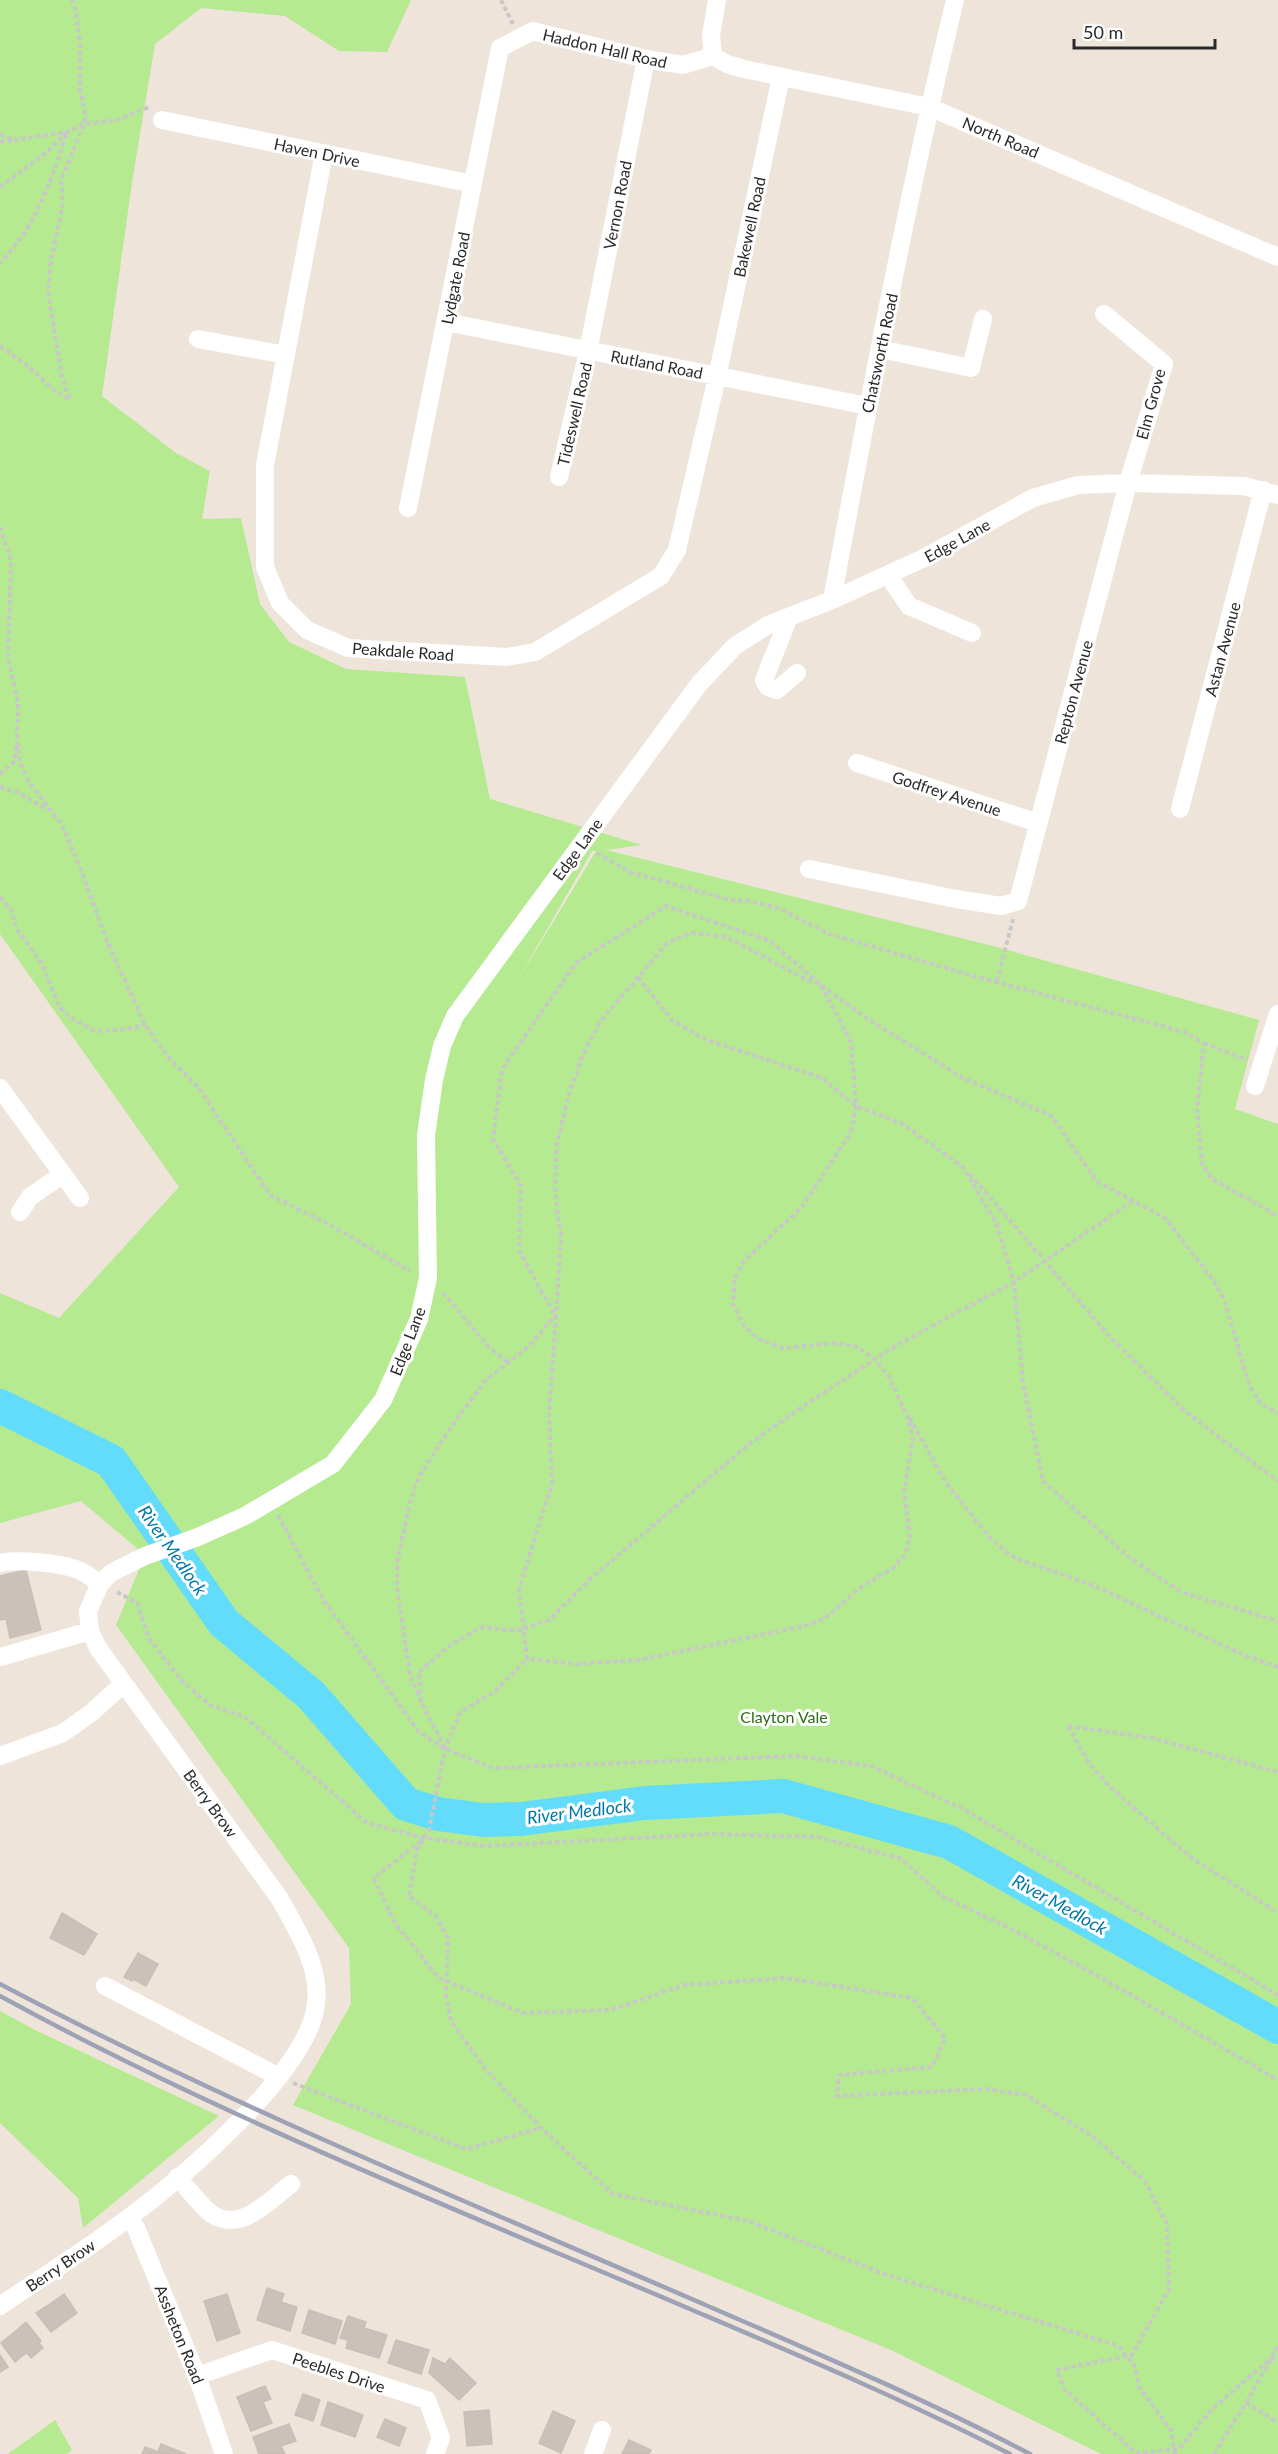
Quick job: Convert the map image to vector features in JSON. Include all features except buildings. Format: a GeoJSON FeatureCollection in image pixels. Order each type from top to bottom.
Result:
{"type":"FeatureCollection","features":[{"type":"Feature","properties":{"kind":"street"},"geometry":{"type":"LineString","coordinates":[[713,56],[711,36],[717,0]]}},
{"type":"Feature","properties":{"kind":"street","name":"Chatsworth Road"},"geometry":{"type":"LineString","coordinates":[[832,600],[868,406],[929,106],[955,0]]}},
{"type":"Feature","properties":{"kind":"street","name":"Haddon Hall Road"},"geometry":{"type":"LineString","coordinates":[[501,48],[532,31],[646,59],[683,65],[713,56]]}},
{"type":"Feature","properties":{"kind":"street","name":"Lydgate Road"},"geometry":{"type":"LineString","coordinates":[[408,508],[501,48]]}},
{"type":"Feature","properties":{"kind":"street","name":"North Road"},"geometry":{"type":"LineString","coordinates":[[713,56],[727,64],[781,77],[929,106],[1278,257]]}},
{"type":"Feature","properties":{"kind":"street","name":"Vernon Road"},"geometry":{"type":"LineString","coordinates":[[588,351],[646,59]]}},
{"type":"Feature","properties":{"kind":"street","name":"Bakewell Road"},"geometry":{"type":"LineString","coordinates":[[717,376],[781,77]]}},
{"type":"Feature","properties":{"kind":"street","name":"Haven Drive"},"geometry":{"type":"LineString","coordinates":[[162,120],[473,184]]}},
{"type":"Feature","properties":{"kind":"street","name":"Peakdale Road"},"geometry":{"type":"LineString","coordinates":[[324,153],[265,465],[265,567],[280,603],[307,630],[348,648],[507,657],[535,652],[662,576],[677,550],[717,376]]}},
{"type":"Feature","properties":{"kind":"street","name":"Elm Grove"},"geometry":{"type":"LineString","coordinates":[[1104,314],[1164,364],[1128,483]]}},
{"type":"Feature","properties":{"kind":"street"},"geometry":{"type":"LineString","coordinates":[[880,349],[971,368],[983,319]]}},
{"type":"Feature","properties":{"kind":"street","name":"Rutland Road"},"geometry":{"type":"LineString","coordinates":[[446,322],[868,406]]}},
{"type":"Feature","properties":{"kind":"street"},"geometry":{"type":"LineString","coordinates":[[198,339],[286,355]]}},
{"type":"Feature","properties":{"kind":"street","name":"Tideswell Road"},"geometry":{"type":"LineString","coordinates":[[559,477],[588,351]]}},
{"type":"Feature","properties":{"kind":"street","name":"Edge Lane"},"geometry":{"type":"LineString","coordinates":[[100,1584],[111,1573],[145,1556],[198,1537],[245,1516],[333,1464],[383,1400],[418,1319],[428,1278],[426,1135],[434,1080],[442,1046],[455,1016],[699,684],[735,646],[768,625],[832,600],[922,559],[1033,498],[1078,486],[1128,483],[1244,486],[1274,493]]}},
{"type":"Feature","properties":{"kind":"street","name":"Repton Avenue"},"geometry":{"type":"LineString","coordinates":[[1018,901],[1128,483]]}},
{"type":"Feature","properties":{"kind":"street","name":"Astan Avenue"},"geometry":{"type":"LineString","coordinates":[[1180,808],[1274,493]]}},
{"type":"Feature","properties":{"kind":"street"},"geometry":{"type":"LineString","coordinates":[[888,575],[909,606],[972,633]]}},
{"type":"Feature","properties":{"kind":"street"},"geometry":{"type":"LineString","coordinates":[[789,617],[764,680],[768,687],[777,690],[797,673]]}},
{"type":"Feature","properties":{"kind":"street","name":"Godfrey Avenue"},"geometry":{"type":"LineString","coordinates":[[857,763],[1038,823]]}},
{"type":"Feature","properties":{"kind":"street"},"geometry":{"type":"LineString","coordinates":[[809,869],[967,901],[1001,906],[1018,901]]}},
{"type":"Feature","properties":{"kind":"street"},"geometry":{"type":"LineString","coordinates":[[1255,1086],[1278,1014]]}},
{"type":"Feature","properties":{"kind":"street"},"geometry":{"type":"LineString","coordinates":[[0,1088],[80,1198]]}},
{"type":"Feature","properties":{"kind":"street"},"geometry":{"type":"LineString","coordinates":[[20,1212],[30,1197],[63,1174]]}},
{"type":"Feature","properties":{"kind":"street"},"geometry":{"type":"LineString","coordinates":[[0,1563],[12,1561],[73,1568],[86,1573],[100,1584],[88,1611],[90,1631],[0,1657]]}},
{"type":"Feature","properties":{"kind":"street","name":"Berry Brow"},"geometry":{"type":"LineString","coordinates":[[0,2306],[128,2218],[232,2129],[279,2078],[302,2045],[310,2028],[316,2005],[317,1988],[312,1963],[280,1899],[123,1684],[98,1648],[90,1631]]}},
{"type":"Feature","properties":{"kind":"street"},"geometry":{"type":"LineString","coordinates":[[0,1756],[63,1733],[91,1713],[123,1684]]}},
{"type":"Feature","properties":{"kind":"street"},"geometry":{"type":"LineString","coordinates":[[105,1986],[279,2078]]}},
{"type":"Feature","properties":{"kind":"street"},"geometry":{"type":"LineString","coordinates":[[177,2177],[213,2215],[236,2220],[250,2216],[291,2184]]}},
{"type":"Feature","properties":{"kind":"street","name":"Assheton Road"},"geometry":{"type":"LineString","coordinates":[[128,2218],[136,2228],[197,2376],[224,2454]]}},
{"type":"Feature","properties":{"kind":"street","name":"Peebles Drive"},"geometry":{"type":"LineString","coordinates":[[197,2376],[272,2350],[427,2400],[441,2438],[435,2454]]}},
{"type":"Feature","properties":{"kind":"street"},"geometry":{"type":"LineString","coordinates":[[593,2454],[602,2430]]}},
{"type":"Feature","properties":{"kind":"path"},"geometry":{"type":"LineString","coordinates":[[0,346],[27,365],[54,390],[70,400],[62,377],[48,292],[51,261],[63,203],[62,181],[84,123],[85,110],[80,90],[80,45],[76,12],[72,0]]}},
{"type":"Feature","properties":{"kind":"path"},"geometry":{"type":"LineString","coordinates":[[501,0],[519,38]]}},
{"type":"Feature","properties":{"kind":"path"},"geometry":{"type":"LineString","coordinates":[[0,187],[46,152],[67,132],[84,123],[117,120],[153,105],[162,120]]}},
{"type":"Feature","properties":{"kind":"path"},"geometry":{"type":"LineString","coordinates":[[0,142],[67,132]]}},
{"type":"Feature","properties":{"kind":"path"},"geometry":{"type":"LineString","coordinates":[[0,264],[24,234],[62,151],[67,132]]}},
{"type":"Feature","properties":{"kind":"path"},"geometry":{"type":"LineString","coordinates":[[0,134],[13,140]]}},
{"type":"Feature","properties":{"kind":"path"},"geometry":{"type":"LineString","coordinates":[[0,527],[11,560],[8,658],[18,703],[14,762],[0,774]]}},
{"type":"Feature","properties":{"kind":"path"},"geometry":{"type":"LineString","coordinates":[[17,737],[20,762],[28,781],[62,825],[104,934],[145,1025],[168,1057],[198,1087],[270,1195],[330,1225],[404,1269],[428,1278],[452,1302],[489,1347],[507,1362]]}},
{"type":"Feature","properties":{"kind":"path"},"geometry":{"type":"LineString","coordinates":[[0,787],[19,793],[49,810]]}},
{"type":"Feature","properties":{"kind":"path"},"geometry":{"type":"LineString","coordinates":[[581,844],[630,872],[730,900],[749,901],[778,908],[829,934],[1184,1032],[1244,1059],[1262,1064]]}},
{"type":"Feature","properties":{"kind":"path"},"geometry":{"type":"LineString","coordinates":[[0,897],[11,910],[16,928],[40,962],[60,1008],[94,1032],[145,1025]]}},
{"type":"Feature","properties":{"kind":"path"},"geometry":{"type":"LineString","coordinates":[[997,982],[1018,901]]}},
{"type":"Feature","properties":{"kind":"path"},"geometry":{"type":"LineString","coordinates":[[556,1318],[519,1250],[521,1186],[493,1139],[502,1069],[576,963],[666,906],[770,941],[820,984],[865,1017],[963,1078],[1052,1116],[1096,1181],[1165,1218],[1213,1280],[1224,1299],[1249,1385],[1261,1404],[1278,1413]]}},
{"type":"Feature","properties":{"kind":"path"},"geometry":{"type":"LineString","coordinates":[[527,1659],[519,1589],[552,1484],[549,1412],[561,1236],[555,1192],[557,1144],[566,1104],[583,1054],[600,1022],[668,942],[692,933],[727,937],[807,980],[820,984],[851,1042],[856,1106],[851,1132],[802,1207],[744,1261],[735,1278],[733,1304],[744,1326],[759,1339],[782,1348],[836,1343],[856,1347],[875,1359],[888,1377],[946,1483],[991,1539],[1015,1558],[1092,1585],[1244,1655],[1278,1667]]}},
{"type":"Feature","properties":{"kind":"path"},"geometry":{"type":"LineString","coordinates":[[638,977],[672,1020],[704,1039],[822,1078],[856,1106],[903,1124],[963,1167],[1110,1337],[1187,1413],[1278,1481]]}},
{"type":"Feature","properties":{"kind":"path"},"geometry":{"type":"LineString","coordinates":[[1204,1042],[1197,1109],[1202,1164],[1212,1179],[1278,1215]]}},
{"type":"Feature","properties":{"kind":"path"},"geometry":{"type":"LineString","coordinates":[[963,1167],[997,1226],[1014,1282],[1023,1383],[1043,1481],[1129,1557],[1181,1592],[1278,1621]]}},
{"type":"Feature","properties":{"kind":"path"},"geometry":{"type":"LineString","coordinates":[[421,1702],[419,1672],[450,1645],[482,1628],[518,1631],[549,1620],[589,1580],[748,1445],[808,1402],[897,1345],[1014,1282],[1133,1201]]}},
{"type":"Feature","properties":{"kind":"path"},"geometry":{"type":"LineString","coordinates":[[445,1749],[410,1675],[397,1586],[397,1563],[410,1502],[419,1477],[447,1433],[485,1381],[530,1345],[549,1322],[556,1318]]}},
{"type":"Feature","properties":{"kind":"path"},"geometry":{"type":"LineString","coordinates":[[527,1659],[578,1664],[638,1660],[804,1626],[824,1619],[861,1587],[893,1568],[905,1555],[910,1535],[904,1492],[913,1439],[908,1418],[897,1394]]}},
{"type":"Feature","properties":{"kind":"path"},"geometry":{"type":"LineString","coordinates":[[272,1500],[324,1601],[419,1732],[445,1749],[493,1768],[796,1756],[871,1766],[963,1809],[1278,1995]]}},
{"type":"Feature","properties":{"kind":"path"},"geometry":{"type":"LineString","coordinates":[[100,1584],[137,1604],[150,1640],[182,1681],[210,1705],[245,1717],[367,1823],[424,1838],[485,1846],[711,1834],[818,1837],[902,1859],[942,1896],[1009,1928],[1098,1976],[1278,2080]]}},
{"type":"Feature","properties":{"kind":"path"},"geometry":{"type":"LineString","coordinates":[[527,1659],[494,1692],[460,1712],[445,1749],[429,1830],[417,1850],[409,1896],[435,1914],[448,1938],[446,1994],[451,2021],[487,2071],[541,2128],[613,2194],[748,2221],[888,2275],[1119,2346],[1135,2367],[1139,2387],[1171,2430],[1175,2452]]}},
{"type":"Feature","properties":{"kind":"path"},"geometry":{"type":"LineString","coordinates":[[1278,1772],[1152,1737],[1068,1726],[1090,1764],[1118,1794],[1189,1856],[1278,1913]]}},
{"type":"Feature","properties":{"kind":"path"},"geometry":{"type":"LineString","coordinates":[[424,1838],[374,1878],[394,1922],[439,1978],[523,2013],[611,2010],[684,1985],[785,1978],[912,1998],[945,2038],[932,2067],[839,2075],[837,2096],[986,2089],[1026,2095],[1093,2137],[1144,2181],[1167,2224],[1169,2289],[1132,2355],[1057,2370],[1065,2390],[1136,2453],[1175,2452],[1212,2409],[1269,2360],[1278,2358]]}},
{"type":"Feature","properties":{"kind":"path"},"geometry":{"type":"LineString","coordinates":[[279,2078],[466,2149],[541,2128]]}},
{"type":"Feature","properties":{"kind":"path"},"geometry":{"type":"LineString","coordinates":[[1214,2454],[1278,2346]]}},
{"type":"Feature","properties":{"kind":"path"},"geometry":{"type":"LineString","coordinates":[[1246,2403],[1278,2422]]}},
{"type":"Feature","properties":{"kind":"green space","name":"Clayton Vale"},"geometry":{"type":"Polygon","coordinates":[[[0,0],[411,0],[387,52],[339,51],[285,16],[201,8],[155,44],[133,176],[102,396],[176,453],[210,471],[202,519],[241,518],[260,604],[289,642],[346,669],[465,677],[490,799],[642,845],[606,850],[989,945],[1259,1020],[1235,1109],[1278,1124],[1278,2454],[1101,2454],[891,2350],[293,2105],[351,2004],[349,1948],[116,1625],[145,1555],[81,1501],[0,1523],[0,1293],[59,1318],[179,1187],[0,934],[0,0]],[[592,851],[515,985],[596,851],[592,851]]]}},
{"type":"Feature","properties":{"kind":"green space"},"geometry":{"type":"Polygon","coordinates":[[[0,2011],[37,2031],[219,2116],[83,2228],[78,2198],[0,2123],[0,2011]]]}},
{"type":"Feature","properties":{"kind":"green space"},"geometry":{"type":"Polygon","coordinates":[[[55,2420],[72,2450],[67,2454],[8,2454],[55,2420]]]}},
{"type":"Feature","properties":{"kind":"waterway","name":"River Medlock"},"geometry":{"type":"LineString","coordinates":[[0,1406],[111,1461],[224,1623],[311,1695],[406,1804],[438,1814],[483,1820],[521,1819],[645,1803],[783,1796],[949,1842],[1278,2027]]}},
{"type":"Feature","properties":{"kind":"railway"},"geometry":{"type":"LineString","coordinates":[[0,1984],[85,2028],[257,2110],[864,2374],[1030,2454]]}},
{"type":"Feature","properties":{"kind":"railway"},"geometry":{"type":"LineString","coordinates":[[0,1996],[168,2082],[254,2122],[811,2361],[931,2415],[1010,2454]]}}]}
